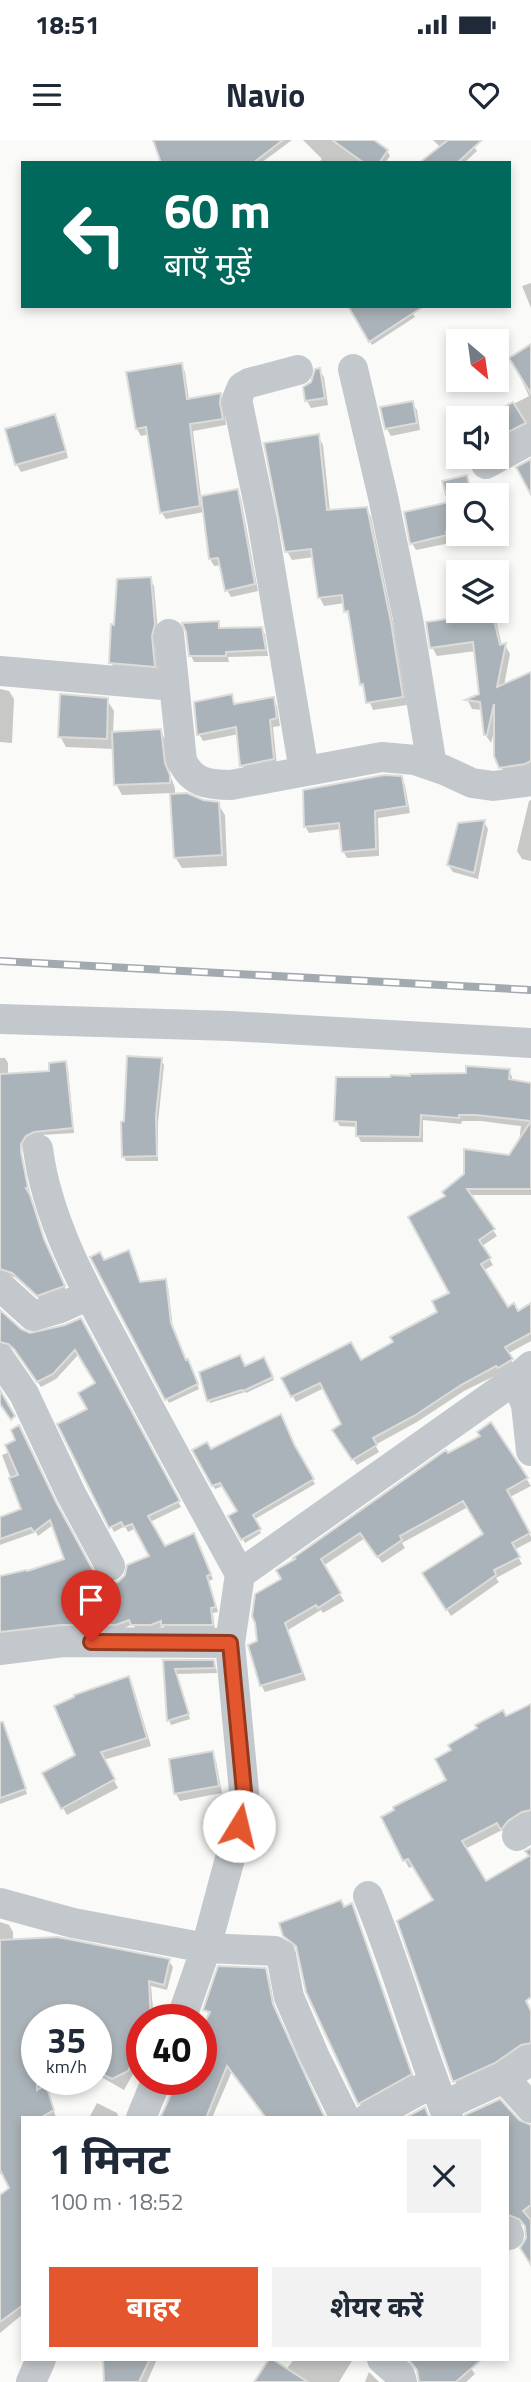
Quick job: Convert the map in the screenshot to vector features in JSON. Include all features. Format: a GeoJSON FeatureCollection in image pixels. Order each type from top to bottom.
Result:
{"type":"FeatureCollection","features":[{"type":"Feature","properties":{"kind":"street"},"geometry":{"type":"LineString","coordinates":[[353,369],[405,605],[432,766]]}},
{"type":"Feature","properties":{"kind":"street"},"geometry":{"type":"LineString","coordinates":[[298,370],[249,383],[242,387],[237,399],[262,520],[304,771]]}},
{"type":"Feature","properties":{"kind":"street"},"geometry":{"type":"LineString","coordinates":[[509,451],[531,439]]}},
{"type":"Feature","properties":{"kind":"street"},"geometry":{"type":"LineString","coordinates":[[169,634],[183,761],[193,778],[205,783],[231,785],[382,757],[415,760],[472,783],[494,786],[531,781]]}},
{"type":"Feature","properties":{"kind":"street"},"geometry":{"type":"LineString","coordinates":[[0,671],[174,686]]}},
{"type":"Feature","properties":{"kind":"street"},"geometry":{"type":"LineString","coordinates":[[0,1019],[231,1026],[531,1043]]}},
{"type":"Feature","properties":{"kind":"street"},"geometry":{"type":"LineString","coordinates":[[38,1149],[42,1176],[53,1210],[89,1295],[240,1574],[230,1643],[245,1802],[206,1948],[187,2004]]}},
{"type":"Feature","properties":{"kind":"street"},"geometry":{"type":"LineString","coordinates":[[0,1286],[25,1311],[33,1315],[60,1308],[89,1295]]}},
{"type":"Feature","properties":{"kind":"street"},"geometry":{"type":"LineString","coordinates":[[0,1359],[24,1394],[71,1494],[110,1566]]}},
{"type":"Feature","properties":{"kind":"street"},"geometry":{"type":"LineString","coordinates":[[240,1574],[524,1373]]}},
{"type":"Feature","properties":{"kind":"street"},"geometry":{"type":"LineString","coordinates":[[524,1373],[531,1451]]}},
{"type":"Feature","properties":{"kind":"street"},"geometry":{"type":"LineString","coordinates":[[0,1650],[63,1642],[230,1643]]}},
{"type":"Feature","properties":{"kind":"street"},"geometry":{"type":"LineString","coordinates":[[368,1896],[441,2102]]}},
{"type":"Feature","properties":{"kind":"street"},"geometry":{"type":"LineString","coordinates":[[0,1903],[72,1923],[206,1948],[275,1951],[281,1955],[289,1997],[344,2116]]}},
{"type":"Feature","properties":{"kind":"street"},"geometry":{"type":"LineString","coordinates":[[377,2116],[441,2102],[504,2078],[531,2060]]}},
{"type":"Feature","properties":{"kind":"street"},"geometry":{"type":"LineString","coordinates":[[504,2078],[531,2108]]}},
{"type":"Feature","properties":{"kind":"street"},"geometry":{"type":"LineString","coordinates":[[142,2116],[150,2095]]}},
{"type":"Feature","properties":{"kind":"street"},"geometry":{"type":"LineString","coordinates":[[31,2382],[40,2361]]}},
{"type":"Feature","properties":{"kind":"street"},"geometry":{"type":"LineString","coordinates":[[384,2361],[400,2375],[402,2382]]}},
{"type":"Feature","properties":{"kind":"building"},"geometry":{"type":"Polygon","coordinates":[[[153,140],[283,140],[256,161],[160,161],[153,140]]]}},
{"type":"Feature","properties":{"kind":"building"},"geometry":{"type":"Polygon","coordinates":[[[332,140],[374,140],[388,150],[380,161],[361,161],[332,140]]]}},
{"type":"Feature","properties":{"kind":"building"},"geometry":{"type":"Polygon","coordinates":[[[448,140],[482,140],[459,161],[422,161],[448,140]]]}},
{"type":"Feature","properties":{"kind":"building"},"geometry":{"type":"Polygon","coordinates":[[[349,308],[421,308],[369,342],[349,308]]]}},
{"type":"Feature","properties":{"kind":"building"},"geometry":{"type":"Polygon","coordinates":[[[531,344],[531,394],[509,358],[531,344]]]}},
{"type":"Feature","properties":{"kind":"building"},"geometry":{"type":"Polygon","coordinates":[[[182,363],[187,399],[221,393],[223,419],[190,424],[200,506],[160,513],[146,427],[136,429],[126,372],[182,363]]]}},
{"type":"Feature","properties":{"kind":"building"},"geometry":{"type":"Polygon","coordinates":[[[320,368],[325,398],[305,401],[303,387],[311,382],[315,369],[320,368]]]}},
{"type":"Feature","properties":{"kind":"building"},"geometry":{"type":"Polygon","coordinates":[[[413,401],[417,423],[385,429],[380,407],[413,401]]]}},
{"type":"Feature","properties":{"kind":"building"},"geometry":{"type":"Polygon","coordinates":[[[513,402],[526,423],[509,432],[509,406],[506,406],[513,402]]]}},
{"type":"Feature","properties":{"kind":"building"},"geometry":{"type":"Polygon","coordinates":[[[55,414],[66,451],[15,465],[5,429],[55,414]]]}},
{"type":"Feature","properties":{"kind":"building"},"geometry":{"type":"Polygon","coordinates":[[[319,434],[327,510],[367,507],[391,622],[403,697],[366,703],[363,684],[360,685],[348,611],[344,612],[342,595],[318,598],[311,549],[285,552],[264,443],[319,434]]]}},
{"type":"Feature","properties":{"kind":"building"},"geometry":{"type":"Polygon","coordinates":[[[531,459],[531,495],[516,467],[531,459]]]}},
{"type":"Feature","properties":{"kind":"building"},"geometry":{"type":"Polygon","coordinates":[[[467,475],[469,483],[446,483],[446,495],[442,481],[467,475]]]}},
{"type":"Feature","properties":{"kind":"building"},"geometry":{"type":"Polygon","coordinates":[[[238,489],[255,584],[225,591],[218,558],[209,559],[201,496],[238,489]]]}},
{"type":"Feature","properties":{"kind":"building"},"geometry":{"type":"Polygon","coordinates":[[[446,503],[446,535],[410,544],[404,512],[446,503]]]}},
{"type":"Feature","properties":{"kind":"building"},"geometry":{"type":"Polygon","coordinates":[[[151,577],[155,667],[109,663],[117,579],[151,577]]]}},
{"type":"Feature","properties":{"kind":"building"},"geometry":{"type":"Polygon","coordinates":[[[446,619],[446,623],[495,623],[500,645],[506,643],[497,687],[531,672],[531,761],[499,768],[494,756],[494,704],[487,735],[484,735],[480,702],[465,700],[479,694],[473,642],[430,648],[426,622],[446,619]]]}},
{"type":"Feature","properties":{"kind":"building"},"geometry":{"type":"Polygon","coordinates":[[[219,621],[219,628],[262,627],[266,650],[226,652],[226,656],[189,656],[182,623],[219,621]]]}},
{"type":"Feature","properties":{"kind":"building"},"geometry":{"type":"Polygon","coordinates":[[[60,694],[108,698],[107,739],[58,737],[60,694]]]}},
{"type":"Feature","properties":{"kind":"building"},"geometry":{"type":"Polygon","coordinates":[[[232,694],[234,704],[274,697],[277,718],[270,720],[274,759],[240,766],[236,727],[197,735],[194,702],[232,694]]]}},
{"type":"Feature","properties":{"kind":"building"},"geometry":{"type":"Polygon","coordinates":[[[161,729],[170,783],[114,785],[112,732],[161,729]]]}},
{"type":"Feature","properties":{"kind":"building"},"geometry":{"type":"Polygon","coordinates":[[[384,775],[402,776],[407,806],[375,811],[376,849],[342,852],[339,823],[304,827],[303,790],[384,775]]]}},
{"type":"Feature","properties":{"kind":"building"},"geometry":{"type":"Polygon","coordinates":[[[187,793],[203,800],[219,802],[222,855],[174,858],[170,794],[187,793]]]}},
{"type":"Feature","properties":{"kind":"building"},"geometry":{"type":"Polygon","coordinates":[[[485,820],[474,873],[447,865],[458,823],[485,820]]]}},
{"type":"Feature","properties":{"kind":"building"},"geometry":{"type":"Polygon","coordinates":[[[127,1056],[162,1058],[156,1116],[157,1156],[122,1157],[121,1122],[124,1121],[127,1056]]]}},
{"type":"Feature","properties":{"kind":"building"},"geometry":{"type":"Polygon","coordinates":[[[66,1061],[73,1128],[34,1132],[26,1136],[21,1144],[26,1188],[44,1239],[65,1286],[37,1296],[12,1273],[0,1269],[0,1074],[49,1071],[49,1063],[66,1061]]]}},
{"type":"Feature","properties":{"kind":"building"},"geometry":{"type":"Polygon","coordinates":[[[466,1066],[510,1069],[509,1079],[531,1083],[531,1121],[476,1115],[459,1115],[459,1118],[421,1115],[420,1137],[356,1136],[356,1122],[334,1121],[336,1077],[466,1073],[466,1066]]]}},
{"type":"Feature","properties":{"kind":"building"},"geometry":{"type":"Polygon","coordinates":[[[531,1121],[531,1189],[467,1189],[495,1229],[479,1240],[491,1258],[481,1264],[508,1307],[514,1303],[518,1311],[531,1303],[531,1333],[505,1347],[513,1359],[461,1385],[414,1416],[373,1438],[377,1445],[352,1460],[332,1430],[341,1424],[320,1383],[291,1397],[281,1378],[351,1342],[361,1360],[393,1342],[390,1337],[437,1312],[432,1301],[449,1293],[408,1217],[445,1196],[442,1192],[464,1174],[464,1149],[509,1155],[531,1121]]]}},
{"type":"Feature","properties":{"kind":"building"},"geometry":{"type":"Polygon","coordinates":[[[129,1250],[140,1282],[166,1279],[171,1323],[198,1384],[165,1400],[90,1257],[100,1252],[104,1260],[129,1250]]]}},
{"type":"Feature","properties":{"kind":"building"},"geometry":{"type":"Polygon","coordinates":[[[0,1310],[21,1329],[30,1333],[65,1325],[81,1318],[180,1501],[148,1516],[165,1546],[194,1533],[211,1574],[207,1576],[216,1607],[211,1608],[213,1625],[161,1625],[161,1621],[151,1625],[131,1625],[129,1620],[116,1625],[61,1625],[0,1632],[0,1576],[64,1559],[50,1520],[34,1532],[31,1528],[0,1539],[0,1517],[21,1509],[9,1478],[18,1475],[5,1445],[15,1440],[11,1430],[19,1425],[56,1502],[100,1580],[118,1582],[125,1575],[127,1565],[149,1556],[132,1524],[124,1527],[121,1522],[109,1528],[57,1424],[87,1409],[78,1393],[95,1383],[75,1350],[53,1374],[37,1382],[14,1349],[0,1342],[0,1310]]]}},
{"type":"Feature","properties":{"kind":"building"},"geometry":{"type":"Polygon","coordinates":[[[240,1355],[245,1366],[264,1357],[273,1377],[243,1391],[207,1401],[199,1372],[240,1355]]]}},
{"type":"Feature","properties":{"kind":"building"},"geometry":{"type":"Polygon","coordinates":[[[0,1390],[15,1416],[11,1420],[0,1404],[0,1390]]]}},
{"type":"Feature","properties":{"kind":"building"},"geometry":{"type":"Polygon","coordinates":[[[281,1414],[314,1479],[253,1515],[261,1529],[241,1540],[228,1516],[237,1511],[220,1483],[212,1486],[192,1450],[207,1442],[211,1449],[281,1414]]]}},
{"type":"Feature","properties":{"kind":"building"},"geometry":{"type":"Polygon","coordinates":[[[491,1422],[528,1478],[507,1490],[530,1533],[512,1543],[520,1557],[494,1570],[496,1575],[446,1610],[422,1573],[483,1534],[463,1501],[400,1536],[402,1540],[377,1557],[360,1533],[321,1559],[341,1593],[318,1608],[316,1605],[285,1623],[303,1673],[260,1686],[248,1645],[257,1641],[252,1616],[255,1594],[281,1579],[276,1570],[446,1450],[448,1453],[480,1436],[477,1432],[491,1422]]]}},
{"type":"Feature","properties":{"kind":"building"},"geometry":{"type":"Polygon","coordinates":[[[163,1660],[214,1660],[215,1668],[175,1669],[189,1714],[167,1721],[163,1660]]]}},
{"type":"Feature","properties":{"kind":"building"},"geometry":{"type":"Polygon","coordinates":[[[129,1676],[147,1738],[101,1752],[115,1779],[61,1809],[42,1773],[75,1755],[54,1706],[74,1695],[129,1676]]]}},
{"type":"Feature","properties":{"kind":"building"},"geometry":{"type":"Polygon","coordinates":[[[531,1704],[531,1810],[508,1821],[501,1830],[497,1823],[462,1841],[486,1881],[529,1856],[525,1851],[531,1848],[531,1997],[526,2001],[531,2011],[531,2043],[521,2045],[495,2063],[453,2082],[397,1921],[433,1900],[408,1859],[403,1861],[381,1817],[394,1810],[393,1807],[446,1780],[435,1759],[451,1750],[448,1745],[477,1728],[475,1725],[503,1710],[506,1716],[531,1704]]]}},
{"type":"Feature","properties":{"kind":"building"},"geometry":{"type":"Polygon","coordinates":[[[0,1722],[3,1722],[26,1789],[0,1798],[0,1722]]]}},
{"type":"Feature","properties":{"kind":"building"},"geometry":{"type":"Polygon","coordinates":[[[213,1751],[219,1786],[174,1794],[169,1759],[213,1751]]]}},
{"type":"Feature","properties":{"kind":"building"},"geometry":{"type":"Polygon","coordinates":[[[341,1900],[344,1907],[352,1903],[412,2074],[358,2104],[306,1992],[296,1946],[283,1936],[279,1923],[341,1900]]]}},
{"type":"Feature","properties":{"kind":"building"},"geometry":{"type":"Polygon","coordinates":[[[57,1937],[170,1959],[164,1985],[149,1981],[150,2004],[126,2004],[126,2072],[112,2079],[112,2004],[21,2004],[21,2095],[49,2095],[54,2110],[44,2116],[21,2116],[21,2306],[0,2322],[0,2195],[9,2188],[0,2170],[0,1940],[57,1937]]]}},
{"type":"Feature","properties":{"kind":"building"},"geometry":{"type":"Polygon","coordinates":[[[218,1966],[266,1968],[273,2004],[324,2116],[264,2116],[227,2066],[217,2091],[217,2004],[205,2004],[218,1966]]]}},
{"type":"Feature","properties":{"kind":"building"},"geometry":{"type":"Polygon","coordinates":[[[171,2095],[215,2095],[207,2116],[161,2116],[171,2095]]]}},
{"type":"Feature","properties":{"kind":"building"},"geometry":{"type":"Polygon","coordinates":[[[500,2099],[519,2120],[531,2125],[531,2205],[523,2211],[531,2220],[531,2265],[520,2248],[526,2238],[525,2226],[519,2219],[509,2215],[509,2116],[465,2115],[500,2099]]]}},
{"type":"Feature","properties":{"kind":"building"},"geometry":{"type":"Polygon","coordinates":[[[425,2107],[428,2116],[409,2116],[425,2107]]]}},
{"type":"Feature","properties":{"kind":"building"},"geometry":{"type":"Polygon","coordinates":[[[103,2361],[149,2361],[139,2382],[104,2382],[103,2361]]]}},
{"type":"Feature","properties":{"kind":"building"},"geometry":{"type":"Polygon","coordinates":[[[268,2361],[275,2361],[308,2382],[254,2382],[268,2361]]]}},
{"type":"Feature","properties":{"kind":"building"},"geometry":{"type":"Polygon","coordinates":[[[410,2361],[480,2361],[456,2382],[419,2382],[417,2370],[410,2361]]]}},
{"type":"Feature","properties":{"kind":"railway"},"geometry":{"type":"LineString","coordinates":[[0,961],[531,990]]}},
{"type":"Feature","properties":{"kind":"route"},"geometry":{"type":"LineString","coordinates":[[91,1642],[230,1643],[245,1802],[239,1826]]}}]}
